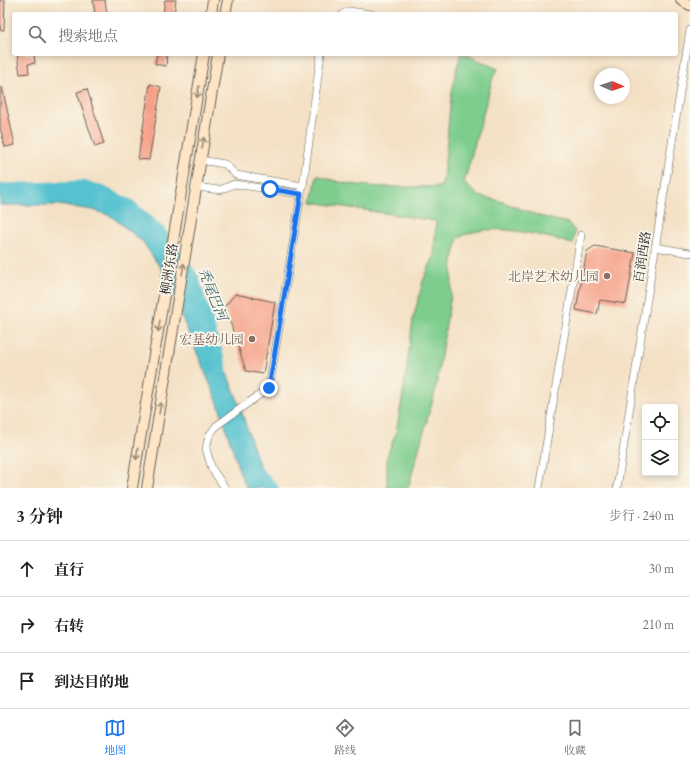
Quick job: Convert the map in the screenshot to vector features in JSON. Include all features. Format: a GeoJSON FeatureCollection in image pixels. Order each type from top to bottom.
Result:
{"type":"FeatureCollection","features":[{"type":"Feature","properties":{"kind":"main road"},"geometry":{"type":"LineString","coordinates":[[211,12],[213,0]]}},
{"type":"Feature","properties":{"kind":"main road"},"geometry":{"type":"LineString","coordinates":[[225,12],[228,0]]}},
{"type":"Feature","properties":{"kind":"main road"},"geometry":{"type":"LineString","coordinates":[[681,0],[690,5]]}},
{"type":"Feature","properties":{"kind":"main road","name":"柳洲东路"},"geometry":{"type":"LineString","coordinates":[[132,488],[204,56]]}},
{"type":"Feature","properties":{"kind":"main road","name":"柳洲东路"},"geometry":{"type":"LineString","coordinates":[[147,488],[218,56]]}},
{"type":"Feature","properties":{"kind":"street","name":"百润西路"},"geometry":{"type":"LineString","coordinates":[[617,488],[690,30]]}},
{"type":"Feature","properties":{"kind":"street"},"geometry":{"type":"LineString","coordinates":[[225,488],[212,469],[206,449],[209,436],[216,426],[269,388],[303,186],[321,56]]}},
{"type":"Feature","properties":{"kind":"street"},"geometry":{"type":"LineString","coordinates":[[200,160],[225,164],[236,175],[303,186]]}},
{"type":"Feature","properties":{"kind":"street"},"geometry":{"type":"LineString","coordinates":[[196,187],[220,190],[234,184],[301,194]]}},
{"type":"Feature","properties":{"kind":"street"},"geometry":{"type":"LineString","coordinates":[[539,488],[581,235]]}},
{"type":"Feature","properties":{"kind":"street"},"geometry":{"type":"LineString","coordinates":[[656,248],[690,253]]}},
{"type":"Feature","properties":{"kind":"green space"},"geometry":{"type":"Polygon","coordinates":[[[460,56],[469,56],[498,69],[493,77],[464,183],[479,196],[500,201],[539,216],[568,223],[575,231],[573,244],[530,233],[499,230],[485,230],[458,238],[453,260],[451,295],[435,392],[408,488],[387,488],[387,456],[396,433],[404,388],[413,319],[423,281],[434,256],[436,221],[312,202],[317,175],[332,180],[363,186],[441,187],[446,154],[450,103],[456,70],[460,56]]]}},
{"type":"Feature","properties":{"kind":"water"},"geometry":{"type":"Polygon","coordinates":[[[0,187],[60,187],[99,192],[122,201],[159,231],[182,265],[237,398],[261,471],[270,488],[247,488],[241,476],[218,403],[163,272],[143,242],[111,216],[93,210],[58,205],[0,205],[0,187]]]}},
{"type":"Feature","properties":{"kind":"building"},"geometry":{"type":"Polygon","coordinates":[[[0,0],[5,0],[4,30],[0,30],[0,0]]]}},
{"type":"Feature","properties":{"kind":"building"},"geometry":{"type":"Polygon","coordinates":[[[93,0],[105,0],[107,12],[95,12],[93,0]]]}},
{"type":"Feature","properties":{"kind":"building"},"geometry":{"type":"Polygon","coordinates":[[[165,0],[176,0],[174,12],[163,12],[165,0]]]}},
{"type":"Feature","properties":{"kind":"building"},"geometry":{"type":"Polygon","coordinates":[[[17,56],[34,56],[35,63],[28,64],[29,73],[20,74],[17,56]]]}},
{"type":"Feature","properties":{"kind":"building"},"geometry":{"type":"Polygon","coordinates":[[[157,56],[167,56],[166,66],[155,64],[157,56]]]}},
{"type":"Feature","properties":{"kind":"building"},"geometry":{"type":"Polygon","coordinates":[[[150,84],[161,87],[149,160],[138,159],[150,84]]]}},
{"type":"Feature","properties":{"kind":"building"},"geometry":{"type":"Polygon","coordinates":[[[2,87],[15,145],[5,147],[0,127],[0,88],[2,87]]]}},
{"type":"Feature","properties":{"kind":"building"},"geometry":{"type":"Polygon","coordinates":[[[87,89],[104,144],[95,147],[77,92],[87,89]]]}},
{"type":"Feature","properties":{"kind":"building","name":"北岸艺术幼儿园"},"geometry":{"type":"Polygon","coordinates":[[[595,246],[635,253],[626,304],[600,300],[597,314],[576,310],[587,251],[595,246]]]}},
{"type":"Feature","properties":{"kind":"building","name":"宏基幼儿园"},"geometry":{"type":"Polygon","coordinates":[[[235,294],[275,302],[263,374],[246,371],[225,306],[235,294]]]}},
{"type":"Feature","properties":{"kind":"waterway","name":"秃尾巴河"},"geometry":{"type":"LineString","coordinates":[[0,189],[84,186],[99,190],[130,205],[159,231],[193,277],[222,368]]}},
{"type":"Feature","properties":{"kind":"waterway","name":"秃尾巴河"},"geometry":{"type":"LineString","coordinates":[[258,472],[273,488]]}},
{"type":"Feature","properties":{"kind":"place","name":"北岸艺术幼儿园"},"geometry":{"type":"Point","coordinates":[607,276]}},
{"type":"Feature","properties":{"kind":"place","name":"宏基幼儿园"},"geometry":{"type":"Point","coordinates":[252,339]}},
{"type":"Feature","properties":{"kind":"route"},"geometry":{"type":"LineString","coordinates":[[269,388],[301,194],[270,189]]}}]}
